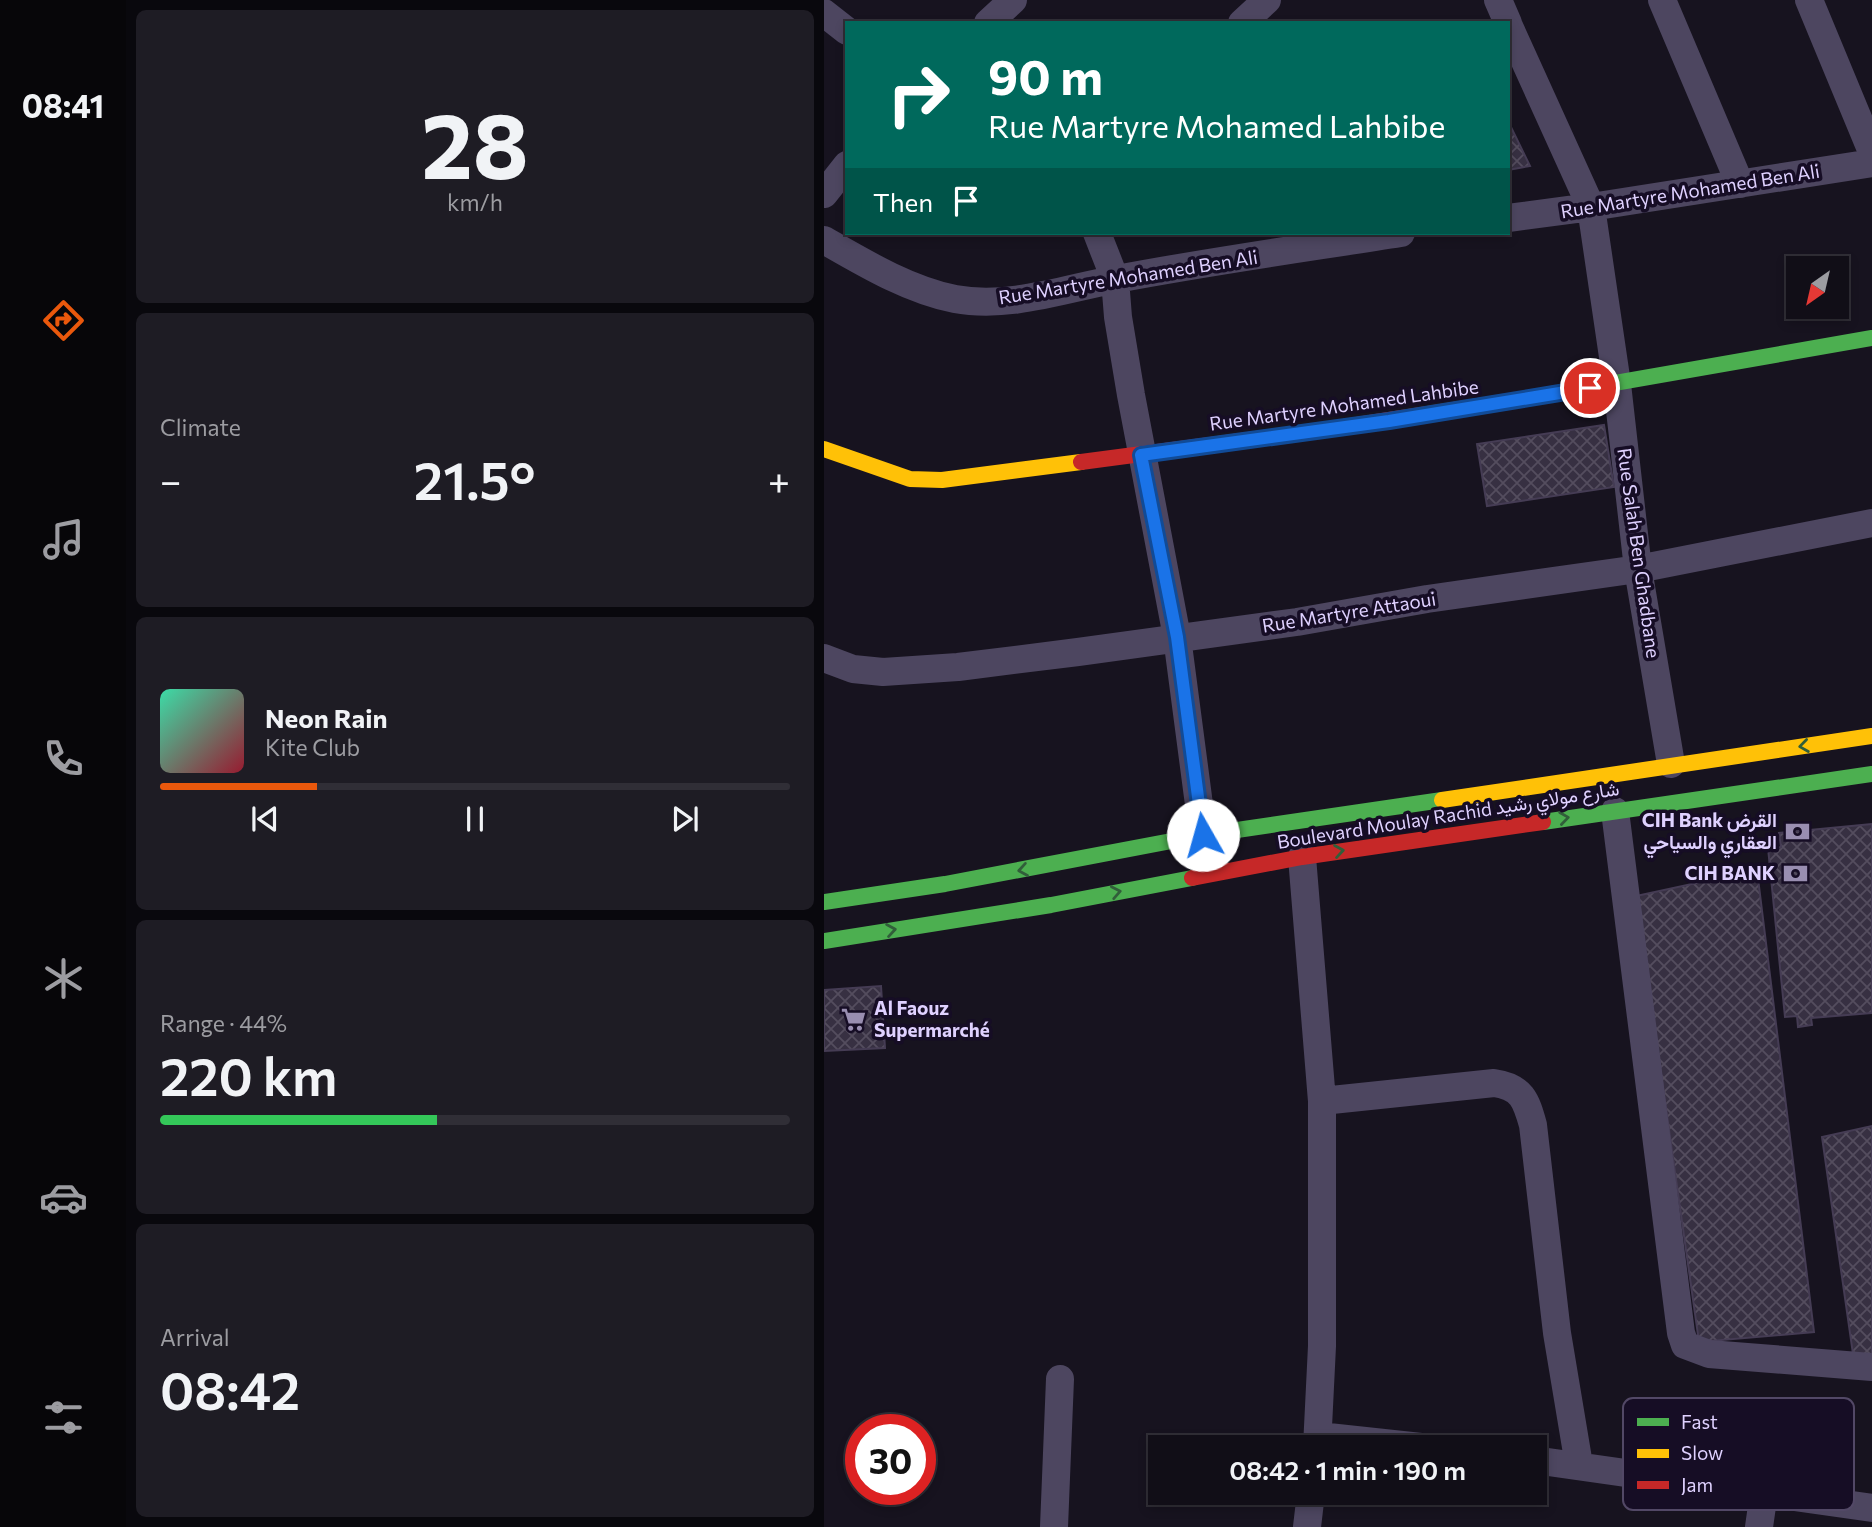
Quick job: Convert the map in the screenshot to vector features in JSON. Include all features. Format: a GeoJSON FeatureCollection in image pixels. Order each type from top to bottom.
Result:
{"type":"FeatureCollection","features":[{"type":"Feature","properties":{"kind":"main road","name":"Rue Martyre Mohamed Lahbibe"},"geometry":{"type":"LineString","coordinates":[[824,449],[910,479],[942,480],[1389,421],[1617,384],[1872,338]]}},
{"type":"Feature","properties":{"kind":"main road","name":"Boulevard Moulay Rachid شارع مولاي رشيد"},"geometry":{"type":"LineString","coordinates":[[824,902],[971,879],[1203,835],[1872,736]]}},
{"type":"Feature","properties":{"kind":"main road","name":"Boulevard Moulay Rachid شارع مولاي رشيد"},"geometry":{"type":"LineString","coordinates":[[824,941],[1051,905],[1302,857],[1872,774]]}},
{"type":"Feature","properties":{"kind":"street"},"geometry":{"type":"LineString","coordinates":[[990,21],[1013,0]]}},
{"type":"Feature","properties":{"kind":"street"},"geometry":{"type":"LineString","coordinates":[[1244,21],[1267,0]]}},
{"type":"Feature","properties":{"kind":"street"},"geometry":{"type":"LineString","coordinates":[[1662,0],[1740,184]]}},
{"type":"Feature","properties":{"kind":"street"},"geometry":{"type":"LineString","coordinates":[[1809,0],[1872,152]]}},
{"type":"Feature","properties":{"kind":"street"},"geometry":{"type":"LineString","coordinates":[[824,13],[845,29]]}},
{"type":"Feature","properties":{"kind":"street","name":"Rue Salah Ben Ghadbane"},"geometry":{"type":"LineString","coordinates":[[1510,31],[1591,207],[1617,384],[1638,569],[1671,765]]}},
{"type":"Feature","properties":{"kind":"street","name":"Rue Martyre Mohamed Ben Ali"},"geometry":{"type":"LineString","coordinates":[[1510,218],[1872,163]]}},
{"type":"Feature","properties":{"kind":"street"},"geometry":{"type":"LineString","coordinates":[[824,194],[845,168]]}},
{"type":"Feature","properties":{"kind":"street"},"geometry":{"type":"LineString","coordinates":[[1098,235],[1115,279],[1118,317],[1141,455],[1177,637],[1203,835]]}},
{"type":"Feature","properties":{"kind":"street"},"geometry":{"type":"LineString","coordinates":[[1240,258],[1265,235]]}},
{"type":"Feature","properties":{"kind":"street","name":"Rue Martyre Mohamed Ben Ali"},"geometry":{"type":"LineString","coordinates":[[824,240],[927,292],[975,301],[1057,293],[1115,279],[1388,235]]}},
{"type":"Feature","properties":{"kind":"street","name":"Rue Martyre Attaoui"},"geometry":{"type":"LineString","coordinates":[[824,657],[853,669],[883,673],[958,667],[1297,622],[1638,569],[1872,523]]}},
{"type":"Feature","properties":{"kind":"street"},"geometry":{"type":"LineString","coordinates":[[1615,811],[1681,1333],[1686,1345],[1709,1354],[1872,1367]]}},
{"type":"Feature","properties":{"kind":"street"},"geometry":{"type":"LineString","coordinates":[[1302,857],[1322,1101],[1322,1346],[1318,1435]]}},
{"type":"Feature","properties":{"kind":"street"},"geometry":{"type":"LineString","coordinates":[[1322,1101],[1494,1083],[1508,1085],[1517,1090],[1524,1099],[1533,1125],[1557,1333],[1579,1465]]}},
{"type":"Feature","properties":{"kind":"street"},"geometry":{"type":"LineString","coordinates":[[1054,1527],[1060,1379]]}},
{"type":"Feature","properties":{"kind":"street"},"geometry":{"type":"LineString","coordinates":[[1547,1461],[1623,1471]]}},
{"type":"Feature","properties":{"kind":"street"},"geometry":{"type":"LineString","coordinates":[[1307,1527],[1310,1505]]}},
{"type":"Feature","properties":{"kind":"street"},"geometry":{"type":"LineString","coordinates":[[1854,1505],[1872,1508]]}},
{"type":"Feature","properties":{"kind":"building"},"geometry":{"type":"Polygon","coordinates":[[[1510,125],[1530,166],[1510,170],[1510,125]]]}},
{"type":"Feature","properties":{"kind":"building"},"geometry":{"type":"Polygon","coordinates":[[[1604,425],[1614,487],[1487,506],[1477,444],[1604,425]]]}},
{"type":"Feature","properties":{"kind":"building"},"geometry":{"type":"Polygon","coordinates":[[[1872,824],[1872,1013],[1811,1018],[1812,1025],[1798,1027],[1797,1016],[1785,1017],[1768,848],[1781,847],[1779,833],[1872,824]]]}},
{"type":"Feature","properties":{"kind":"building"},"geometry":{"type":"Polygon","coordinates":[[[1757,870],[1814,1332],[1699,1342],[1636,896],[1757,870]]]}},
{"type":"Feature","properties":{"kind":"building","name":"Al Faouz Supermarché"},"geometry":{"type":"Polygon","coordinates":[[[881,986],[885,1048],[824,1051],[824,990],[881,986]]]}},
{"type":"Feature","properties":{"kind":"building"},"geometry":{"type":"Polygon","coordinates":[[[1872,1126],[1872,1356],[1854,1361],[1822,1137],[1872,1126]]]}},
{"type":"Feature","properties":{"kind":"traffic: fast"},"geometry":{"type":"LineString","coordinates":[[1518,400],[1872,338]]}},
{"type":"Feature","properties":{"kind":"traffic: fast"},"geometry":{"type":"LineString","coordinates":[[1543,822],[1872,774]]}},
{"type":"Feature","properties":{"kind":"traffic: fast"},"geometry":{"type":"LineString","coordinates":[[824,902],[945,884],[1203,835],[1442,800]]}},
{"type":"Feature","properties":{"kind":"traffic: fast"},"geometry":{"type":"LineString","coordinates":[[824,941],[1051,905],[1192,878]]}},
{"type":"Feature","properties":{"kind":"traffic: slow"},"geometry":{"type":"LineString","coordinates":[[824,449],[910,479],[942,480],[1081,462]]}},
{"type":"Feature","properties":{"kind":"traffic: slow"},"geometry":{"type":"LineString","coordinates":[[1442,800],[1872,736]]}},
{"type":"Feature","properties":{"kind":"traffic: jam"},"geometry":{"type":"LineString","coordinates":[[1081,462],[1331,429],[1518,400]]}},
{"type":"Feature","properties":{"kind":"traffic: jam"},"geometry":{"type":"LineString","coordinates":[[1192,878],[1302,857],[1543,822]]}},
{"type":"Feature","properties":{"kind":"place","name":"CIH Bank القرض العقاري والسياحي"},"geometry":{"type":"Point","coordinates":[1797,831]}},
{"type":"Feature","properties":{"kind":"place","name":"CIH BANK"},"geometry":{"type":"Point","coordinates":[1795,873]}},
{"type":"Feature","properties":{"kind":"place","name":"Al Faouz Supermarché"},"geometry":{"type":"Point","coordinates":[854,1019]}},
{"type":"Feature","properties":{"kind":"route"},"geometry":{"type":"LineString","coordinates":[[1203,835],[1177,637],[1141,455],[1389,421],[1590,388]]}}]}
